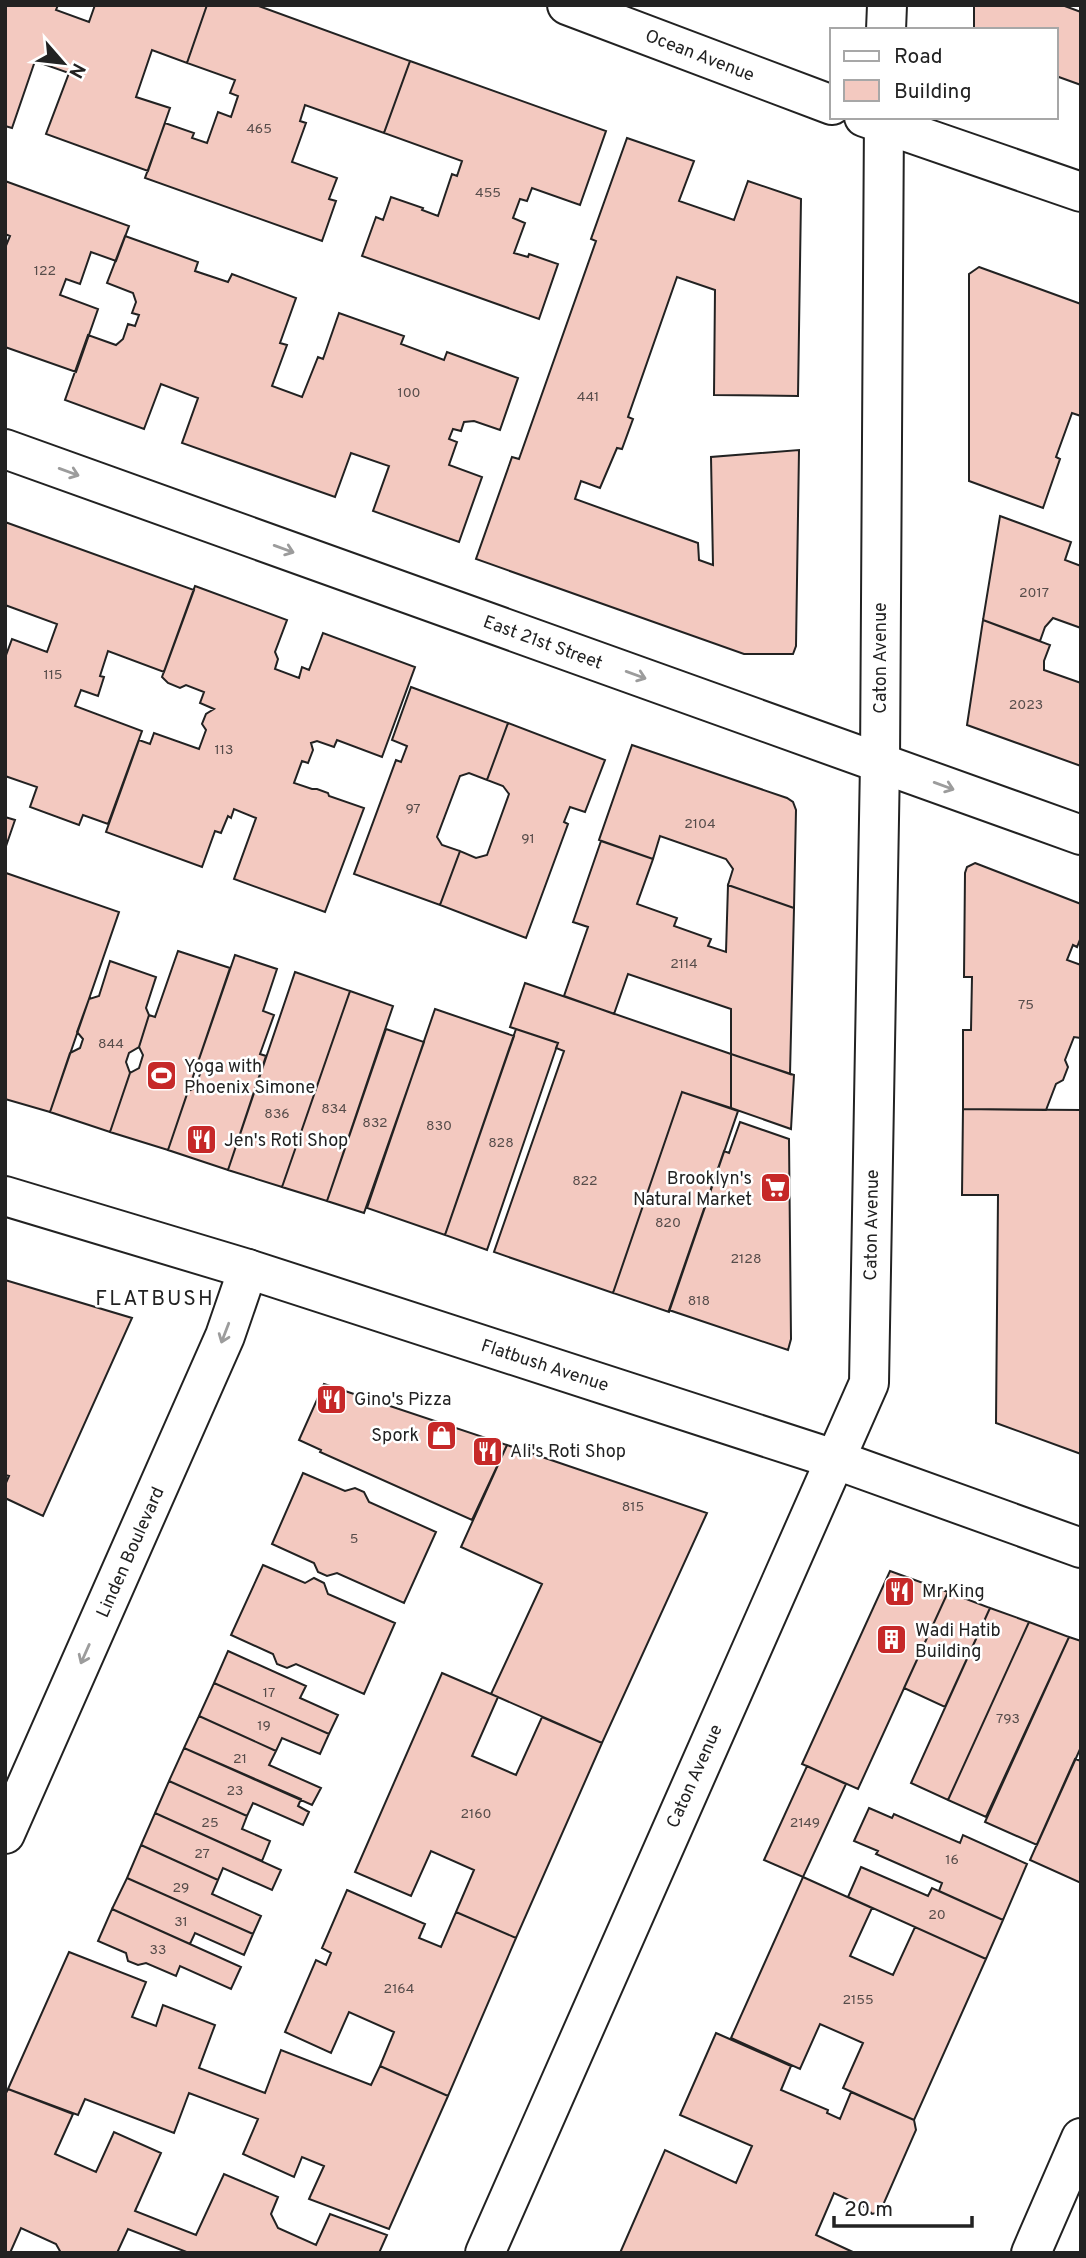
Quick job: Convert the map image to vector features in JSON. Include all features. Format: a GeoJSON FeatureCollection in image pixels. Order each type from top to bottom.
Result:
{"type":"FeatureCollection","features":[{"type":"Feature","properties":{"kind":"main road","name":"Ocean Avenue"},"geometry":{"type":"LineString","coordinates":[[567,5],[830,104]]}},
{"type":"Feature","properties":{"kind":"main road"},"geometry":{"type":"LineString","coordinates":[[886,28],[887,5]]}},
{"type":"Feature","properties":{"kind":"main road"},"geometry":{"type":"LineString","coordinates":[[877,120],[1081,192]]}},
{"type":"Feature","properties":{"kind":"main road","name":"Caton Avenue"},"geometry":{"type":"LineString","coordinates":[[485,2253],[869,1383],[880,763],[877,120]]}},
{"type":"Feature","properties":{"kind":"main road","name":"East 21st Street"},"geometry":{"type":"LineString","coordinates":[[5,449],[1081,835]]}},
{"type":"Feature","properties":{"kind":"main road","name":"Flatbush Avenue"},"geometry":{"type":"LineString","coordinates":[[5,1196],[248,1269],[834,1459],[1081,1548]]}},
{"type":"Feature","properties":{"kind":"main road","name":"Linden Boulevard"},"geometry":{"type":"LineString","coordinates":[[5,1834],[225,1336],[248,1269]]}},
{"type":"Feature","properties":{"kind":"main road"},"geometry":{"type":"LineString","coordinates":[[1031,2253],[1081,2138]]}},
{"type":"Feature","properties":{"kind":"building"},"geometry":{"type":"Polygon","coordinates":[[[5,5],[58,5],[56,10],[89,22],[95,5],[207,5],[187,63],[152,50],[136,97],[170,108],[148,171],[46,134],[69,73],[35,61],[12,128],[5,126],[5,5]]]}},
{"type":"Feature","properties":{"kind":"building"},"geometry":{"type":"Polygon","coordinates":[[[207,5],[256,5],[410,61],[384,133],[305,105],[300,121],[306,123],[292,162],[337,178],[329,199],[336,201],[322,241],[145,178],[165,123],[194,133],[192,138],[207,143],[218,112],[231,117],[238,96],[230,93],[235,80],[187,63],[207,5]]]}},
{"type":"Feature","properties":{"kind":"building"},"geometry":{"type":"Polygon","coordinates":[[[974,5],[1062,5],[1081,12],[1081,85],[1058,77],[1058,28],[974,28],[974,5]]]}},
{"type":"Feature","properties":{"kind":"building"},"geometry":{"type":"Polygon","coordinates":[[[410,61],[606,131],[580,205],[532,188],[527,201],[520,199],[513,218],[525,223],[514,253],[528,257],[529,254],[558,264],[539,319],[362,256],[376,217],[383,220],[391,197],[438,216],[452,174],[457,176],[462,161],[384,133],[410,61]]]}},
{"type":"Feature","properties":{"kind":"building"},"geometry":{"type":"Polygon","coordinates":[[[627,138],[694,161],[679,201],[734,220],[748,181],[801,199],[798,396],[714,395],[715,290],[677,277],[628,417],[633,419],[622,449],[617,448],[600,488],[581,481],[575,499],[698,543],[699,560],[713,565],[711,457],[799,450],[796,646],[793,654],[744,654],[476,559],[512,457],[519,459],[596,241],[591,239],[627,138]]]}},
{"type":"Feature","properties":{"kind":"building"},"geometry":{"type":"Polygon","coordinates":[[[5,181],[129,226],[116,261],[91,252],[80,284],[66,279],[60,295],[98,309],[76,372],[5,347],[5,248],[10,236],[5,234],[5,181]]]}},
{"type":"Feature","properties":{"kind":"building"},"geometry":{"type":"Polygon","coordinates":[[[125,236],[198,262],[195,271],[228,282],[232,274],[296,298],[280,343],[287,345],[272,386],[302,397],[318,357],[323,359],[339,313],[404,336],[401,344],[444,360],[447,352],[518,378],[500,430],[474,421],[464,422],[461,431],[453,429],[449,439],[457,442],[449,465],[482,477],[459,542],[373,511],[389,466],[351,453],[335,497],[182,443],[198,398],[161,384],[144,429],[65,400],[88,335],[116,345],[123,339],[128,324],[135,326],[139,315],[132,313],[136,302],[133,293],[107,283],[125,236]]]}},
{"type":"Feature","properties":{"kind":"building"},"geometry":{"type":"Polygon","coordinates":[[[979,267],[1081,304],[1081,416],[1072,413],[1056,457],[1060,459],[1043,508],[969,481],[969,274],[979,267]]]}},
{"type":"Feature","properties":{"kind":"building"},"geometry":{"type":"Polygon","coordinates":[[[1000,516],[1071,542],[1065,560],[1081,566],[1081,628],[1053,618],[1045,627],[1040,641],[983,620],[1000,516]]]}},
{"type":"Feature","properties":{"kind":"building"},"geometry":{"type":"Polygon","coordinates":[[[5,522],[194,590],[164,672],[108,651],[100,676],[104,677],[98,696],[81,690],[75,706],[142,731],[108,824],[83,815],[79,825],[30,807],[37,787],[5,776],[5,658],[12,639],[47,652],[57,624],[5,605],[5,522]]]}},
{"type":"Feature","properties":{"kind":"building"},"geometry":{"type":"Polygon","coordinates":[[[195,586],[287,620],[275,652],[278,659],[275,669],[299,678],[302,667],[309,670],[323,633],[415,667],[382,757],[337,740],[334,747],[317,741],[311,743],[313,750],[308,763],[302,761],[294,783],[364,808],[325,912],[234,879],[256,818],[234,809],[221,833],[215,831],[202,867],[106,832],[139,740],[150,744],[154,733],[199,749],[206,730],[202,724],[206,714],[214,709],[200,703],[204,692],[186,685],[180,688],[162,677],[195,586]]]}},
{"type":"Feature","properties":{"kind":"building"},"geometry":{"type":"Polygon","coordinates":[[[983,620],[1050,645],[1044,661],[1044,670],[1081,683],[1081,766],[967,725],[983,620]]]}},
{"type":"Feature","properties":{"kind":"building"},"geometry":{"type":"Polygon","coordinates":[[[411,687],[508,723],[487,780],[469,773],[460,776],[437,837],[442,845],[460,851],[440,905],[354,874],[396,760],[401,762],[407,746],[392,740],[411,687]]]}},
{"type":"Feature","properties":{"kind":"building"},"geometry":{"type":"Polygon","coordinates":[[[508,723],[605,760],[585,812],[570,807],[564,822],[568,824],[526,938],[440,905],[460,851],[476,858],[487,855],[509,794],[503,786],[487,780],[508,723]]]}},
{"type":"Feature","properties":{"kind":"building"},"geometry":{"type":"Polygon","coordinates":[[[632,745],[793,802],[796,810],[794,908],[728,885],[733,869],[726,859],[660,836],[653,859],[599,840],[632,745]]]}},
{"type":"Feature","properties":{"kind":"building"},"geometry":{"type":"Polygon","coordinates":[[[5,817],[15,820],[5,849],[5,817]]]}},
{"type":"Feature","properties":{"kind":"building"},"geometry":{"type":"Polygon","coordinates":[[[601,841],[653,859],[637,904],[677,918],[674,926],[711,939],[708,946],[726,952],[728,885],[794,908],[790,1074],[731,1054],[731,1009],[628,974],[614,1014],[564,996],[588,927],[573,922],[601,841]]]}},
{"type":"Feature","properties":{"kind":"building"},"geometry":{"type":"Polygon","coordinates":[[[975,863],[1081,904],[1081,937],[1077,947],[1073,945],[1067,960],[1081,965],[1081,1038],[1074,1037],[1065,1060],[1068,1067],[1063,1080],[1056,1084],[1046,1110],[963,1109],[963,1030],[971,1030],[972,977],[964,977],[965,873],[967,867],[975,863]]]}},
{"type":"Feature","properties":{"kind":"building"},"geometry":{"type":"Polygon","coordinates":[[[6,873],[119,912],[50,1112],[5,1099],[6,873]]]}},
{"type":"Feature","properties":{"kind":"building"},"geometry":{"type":"Polygon","coordinates":[[[178,951],[230,968],[168,1150],[110,1132],[130,1073],[139,1068],[143,1055],[139,1047],[149,1015],[155,1017],[178,951]]]}},
{"type":"Feature","properties":{"kind":"building"},"geometry":{"type":"Polygon","coordinates":[[[235,955],[277,969],[263,1011],[274,1015],[260,1054],[266,1056],[228,1170],[168,1150],[188,1091],[195,1088],[200,1074],[196,1068],[235,955]]]}},
{"type":"Feature","properties":{"kind":"building"},"geometry":{"type":"Polygon","coordinates":[[[110,961],[156,977],[146,1008],[149,1015],[139,1047],[129,1053],[126,1062],[130,1073],[110,1132],[50,1112],[70,1053],[80,1048],[83,1039],[77,1032],[89,999],[99,996],[110,961]]]}},
{"type":"Feature","properties":{"kind":"building"},"geometry":{"type":"Polygon","coordinates":[[[295,972],[350,991],[282,1187],[228,1170],[295,972]]]}},
{"type":"Feature","properties":{"kind":"building"},"geometry":{"type":"Polygon","coordinates":[[[525,983],[731,1054],[731,1108],[682,1092],[613,1293],[494,1252],[564,1051],[556,1048],[558,1043],[510,1027],[525,983]]]}},
{"type":"Feature","properties":{"kind":"building"},"geometry":{"type":"Polygon","coordinates":[[[350,991],[393,1006],[327,1201],[282,1187],[350,991]]]}},
{"type":"Feature","properties":{"kind":"building"},"geometry":{"type":"Polygon","coordinates":[[[435,1009],[514,1036],[445,1235],[367,1208],[435,1009]]]}},
{"type":"Feature","properties":{"kind":"building"},"geometry":{"type":"Polygon","coordinates":[[[386,1029],[424,1042],[364,1213],[327,1201],[386,1029]]]}},
{"type":"Feature","properties":{"kind":"building"},"geometry":{"type":"Polygon","coordinates":[[[516,1029],[558,1043],[487,1250],[445,1235],[516,1029]]]}},
{"type":"Feature","properties":{"kind":"building"},"geometry":{"type":"Polygon","coordinates":[[[731,1054],[794,1075],[791,1129],[731,1108],[731,1054]]]}},
{"type":"Feature","properties":{"kind":"building"},"geometry":{"type":"Polygon","coordinates":[[[682,1092],[738,1111],[669,1312],[613,1293],[682,1092]]]}},
{"type":"Feature","properties":{"kind":"building"},"geometry":{"type":"Polygon","coordinates":[[[963,1109],[1081,1110],[1081,1454],[996,1423],[998,1195],[962,1195],[963,1109]]]}},
{"type":"Feature","properties":{"kind":"building"},"geometry":{"type":"Polygon","coordinates":[[[740,1122],[789,1139],[791,1339],[788,1350],[669,1310],[724,1151],[729,1153],[740,1122]]]}},
{"type":"Feature","properties":{"kind":"building"},"geometry":{"type":"Polygon","coordinates":[[[5,1280],[132,1318],[43,1516],[5,1498],[5,1485],[9,1476],[5,1475],[5,1280]]]}},
{"type":"Feature","properties":{"kind":"building"},"geometry":{"type":"Polygon","coordinates":[[[324,1384],[507,1445],[472,1520],[299,1440],[324,1384]]]}},
{"type":"Feature","properties":{"kind":"building"},"geometry":{"type":"Polygon","coordinates":[[[507,1445],[707,1513],[602,1743],[491,1694],[542,1584],[461,1547],[507,1445]]]}},
{"type":"Feature","properties":{"kind":"building"},"geometry":{"type":"Polygon","coordinates":[[[303,1473],[345,1491],[355,1488],[364,1492],[369,1502],[436,1532],[404,1603],[337,1573],[327,1576],[318,1572],[314,1563],[272,1544],[303,1473]]]}},
{"type":"Feature","properties":{"kind":"building"},"geometry":{"type":"Polygon","coordinates":[[[263,1565],[305,1583],[314,1578],[324,1583],[328,1594],[395,1623],[364,1694],[296,1664],[287,1668],[277,1664],[273,1654],[231,1635],[263,1565]]]}},
{"type":"Feature","properties":{"kind":"building","name":"Wadi Hatib Building"},"geometry":{"type":"Polygon","coordinates":[[[890,1571],[948,1592],[858,1789],[802,1764],[890,1571]]]}},
{"type":"Feature","properties":{"kind":"building"},"geometry":{"type":"Polygon","coordinates":[[[948,1592],[990,1608],[945,1707],[904,1688],[948,1592]]]}},
{"type":"Feature","properties":{"kind":"building"},"geometry":{"type":"Polygon","coordinates":[[[990,1608],[1029,1622],[948,1800],[911,1783],[990,1608]]]}},
{"type":"Feature","properties":{"kind":"building"},"geometry":{"type":"Polygon","coordinates":[[[1029,1622],[1069,1637],[986,1817],[948,1800],[1029,1622]]]}},
{"type":"Feature","properties":{"kind":"building"},"geometry":{"type":"Polygon","coordinates":[[[1069,1637],[1081,1641],[1081,1747],[1037,1845],[985,1822],[1069,1637]]]}},
{"type":"Feature","properties":{"kind":"building"},"geometry":{"type":"Polygon","coordinates":[[[228,1651],[306,1686],[300,1698],[338,1715],[329,1734],[214,1683],[228,1651]]]}},
{"type":"Feature","properties":{"kind":"building"},"geometry":{"type":"Polygon","coordinates":[[[442,1673],[498,1697],[472,1756],[516,1775],[542,1717],[602,1743],[516,1938],[456,1912],[474,1870],[431,1851],[411,1896],[355,1872],[442,1673]]]}},
{"type":"Feature","properties":{"kind":"building"},"geometry":{"type":"Polygon","coordinates":[[[214,1683],[329,1734],[320,1754],[282,1738],[276,1751],[199,1716],[214,1683]]]}},
{"type":"Feature","properties":{"kind":"building"},"geometry":{"type":"Polygon","coordinates":[[[199,1716],[276,1751],[269,1765],[321,1788],[312,1805],[184,1748],[199,1716]]]}},
{"type":"Feature","properties":{"kind":"building"},"geometry":{"type":"Polygon","coordinates":[[[184,1748],[301,1799],[298,1806],[309,1812],[303,1825],[253,1803],[247,1816],[169,1781],[184,1748]]]}},
{"type":"Feature","properties":{"kind":"building"},"geometry":{"type":"Polygon","coordinates":[[[1075,1759],[1081,1761],[1081,1883],[1030,1860],[1075,1759]]]}},
{"type":"Feature","properties":{"kind":"building"},"geometry":{"type":"Polygon","coordinates":[[[807,1766],[846,1784],[803,1877],[764,1860],[807,1766]]]}},
{"type":"Feature","properties":{"kind":"building"},"geometry":{"type":"Polygon","coordinates":[[[169,1781],[247,1816],[242,1829],[270,1841],[262,1861],[155,1813],[169,1781]]]}},
{"type":"Feature","properties":{"kind":"building"},"geometry":{"type":"Polygon","coordinates":[[[869,1808],[892,1818],[894,1814],[960,1843],[963,1835],[1027,1864],[1003,1920],[939,1891],[942,1883],[876,1854],[878,1851],[854,1841],[869,1808]]]}},
{"type":"Feature","properties":{"kind":"building"},"geometry":{"type":"Polygon","coordinates":[[[155,1813],[281,1870],[272,1890],[223,1868],[218,1880],[141,1845],[155,1813]]]}},
{"type":"Feature","properties":{"kind":"building"},"geometry":{"type":"Polygon","coordinates":[[[141,1845],[218,1880],[212,1894],[261,1916],[253,1934],[127,1878],[141,1845]]]}},
{"type":"Feature","properties":{"kind":"building"},"geometry":{"type":"Polygon","coordinates":[[[861,1867],[928,1896],[932,1888],[1003,1920],[986,1959],[848,1897],[861,1867]]]}},
{"type":"Feature","properties":{"kind":"building"},"geometry":{"type":"Polygon","coordinates":[[[803,1877],[872,1908],[850,1956],[893,1975],[915,1927],[986,1959],[914,2120],[843,2088],[863,2043],[820,2024],[800,2069],[731,2038],[803,1877]]]}},
{"type":"Feature","properties":{"kind":"building"},"geometry":{"type":"Polygon","coordinates":[[[127,1878],[253,1934],[244,1955],[195,1933],[190,1944],[112,1909],[127,1878]]]}},
{"type":"Feature","properties":{"kind":"building"},"geometry":{"type":"Polygon","coordinates":[[[347,1890],[425,1924],[419,1938],[441,1947],[456,1912],[516,1938],[448,2096],[380,2066],[394,2032],[349,2012],[331,2053],[285,2032],[316,1960],[326,1965],[331,1953],[322,1948],[347,1890]]]}},
{"type":"Feature","properties":{"kind":"building"},"geometry":{"type":"Polygon","coordinates":[[[112,1909],[241,1967],[231,1989],[180,1966],[176,1976],[146,1963],[138,1965],[128,1961],[126,1953],[98,1941],[112,1909]]]}},
{"type":"Feature","properties":{"kind":"building"},"geometry":{"type":"Polygon","coordinates":[[[69,1952],[146,1982],[132,2017],[156,2026],[163,2005],[215,2025],[199,2068],[265,2093],[281,2050],[371,2085],[380,2066],[448,2096],[389,2229],[309,2199],[324,2166],[302,2157],[294,2177],[243,2154],[258,2119],[189,2093],[174,2133],[85,2099],[78,2115],[8,2089],[69,1952]]]}},
{"type":"Feature","properties":{"kind":"building"},"geometry":{"type":"Polygon","coordinates":[[[716,2033],[791,2066],[781,2090],[828,2110],[827,2113],[840,2119],[851,2092],[914,2120],[916,2130],[880,2212],[872,2214],[867,2208],[834,2193],[816,2235],[855,2253],[620,2253],[665,2150],[736,2183],[752,2146],[680,2115],[716,2033]]]}},
{"type":"Feature","properties":{"kind":"building"},"geometry":{"type":"Polygon","coordinates":[[[8,2089],[73,2114],[55,2154],[96,2172],[114,2132],[161,2153],[135,2211],[196,2235],[224,2174],[278,2197],[271,2214],[278,2228],[316,2245],[330,2214],[387,2235],[379,2253],[189,2253],[128,2229],[117,2253],[61,2253],[56,2244],[21,2228],[10,2253],[5,2253],[5,2095],[8,2089]]]}},
{"type":"Feature","properties":{"kind":"place","name":"Yoga with Phoenix Simone"},"geometry":{"type":"Point","coordinates":[161,1076]}},
{"type":"Feature","properties":{"kind":"place","name":"Jen's Roti Shop"},"geometry":{"type":"Point","coordinates":[201,1140]}},
{"type":"Feature","properties":{"kind":"place","name":"Brooklyn's Natural Market"},"geometry":{"type":"Point","coordinates":[775,1188]}},
{"type":"Feature","properties":{"kind":"place","name":"Gino's Pizza"},"geometry":{"type":"Point","coordinates":[331,1399]}},
{"type":"Feature","properties":{"kind":"place","name":"Spork"},"geometry":{"type":"Point","coordinates":[442,1435]}},
{"type":"Feature","properties":{"kind":"place","name":"Ali's Roti Shop"},"geometry":{"type":"Point","coordinates":[487,1451]}},
{"type":"Feature","properties":{"kind":"place","name":"Mr King"},"geometry":{"type":"Point","coordinates":[899,1591]}},
{"type":"Feature","properties":{"kind":"place","name":"Wadi Hatib Building"},"geometry":{"type":"Point","coordinates":[892,1640]}},
{"type":"Feature","properties":{"kind":"district","name":"FLATBUSH"},"geometry":{"type":"Point","coordinates":[155,1298]}}]}
